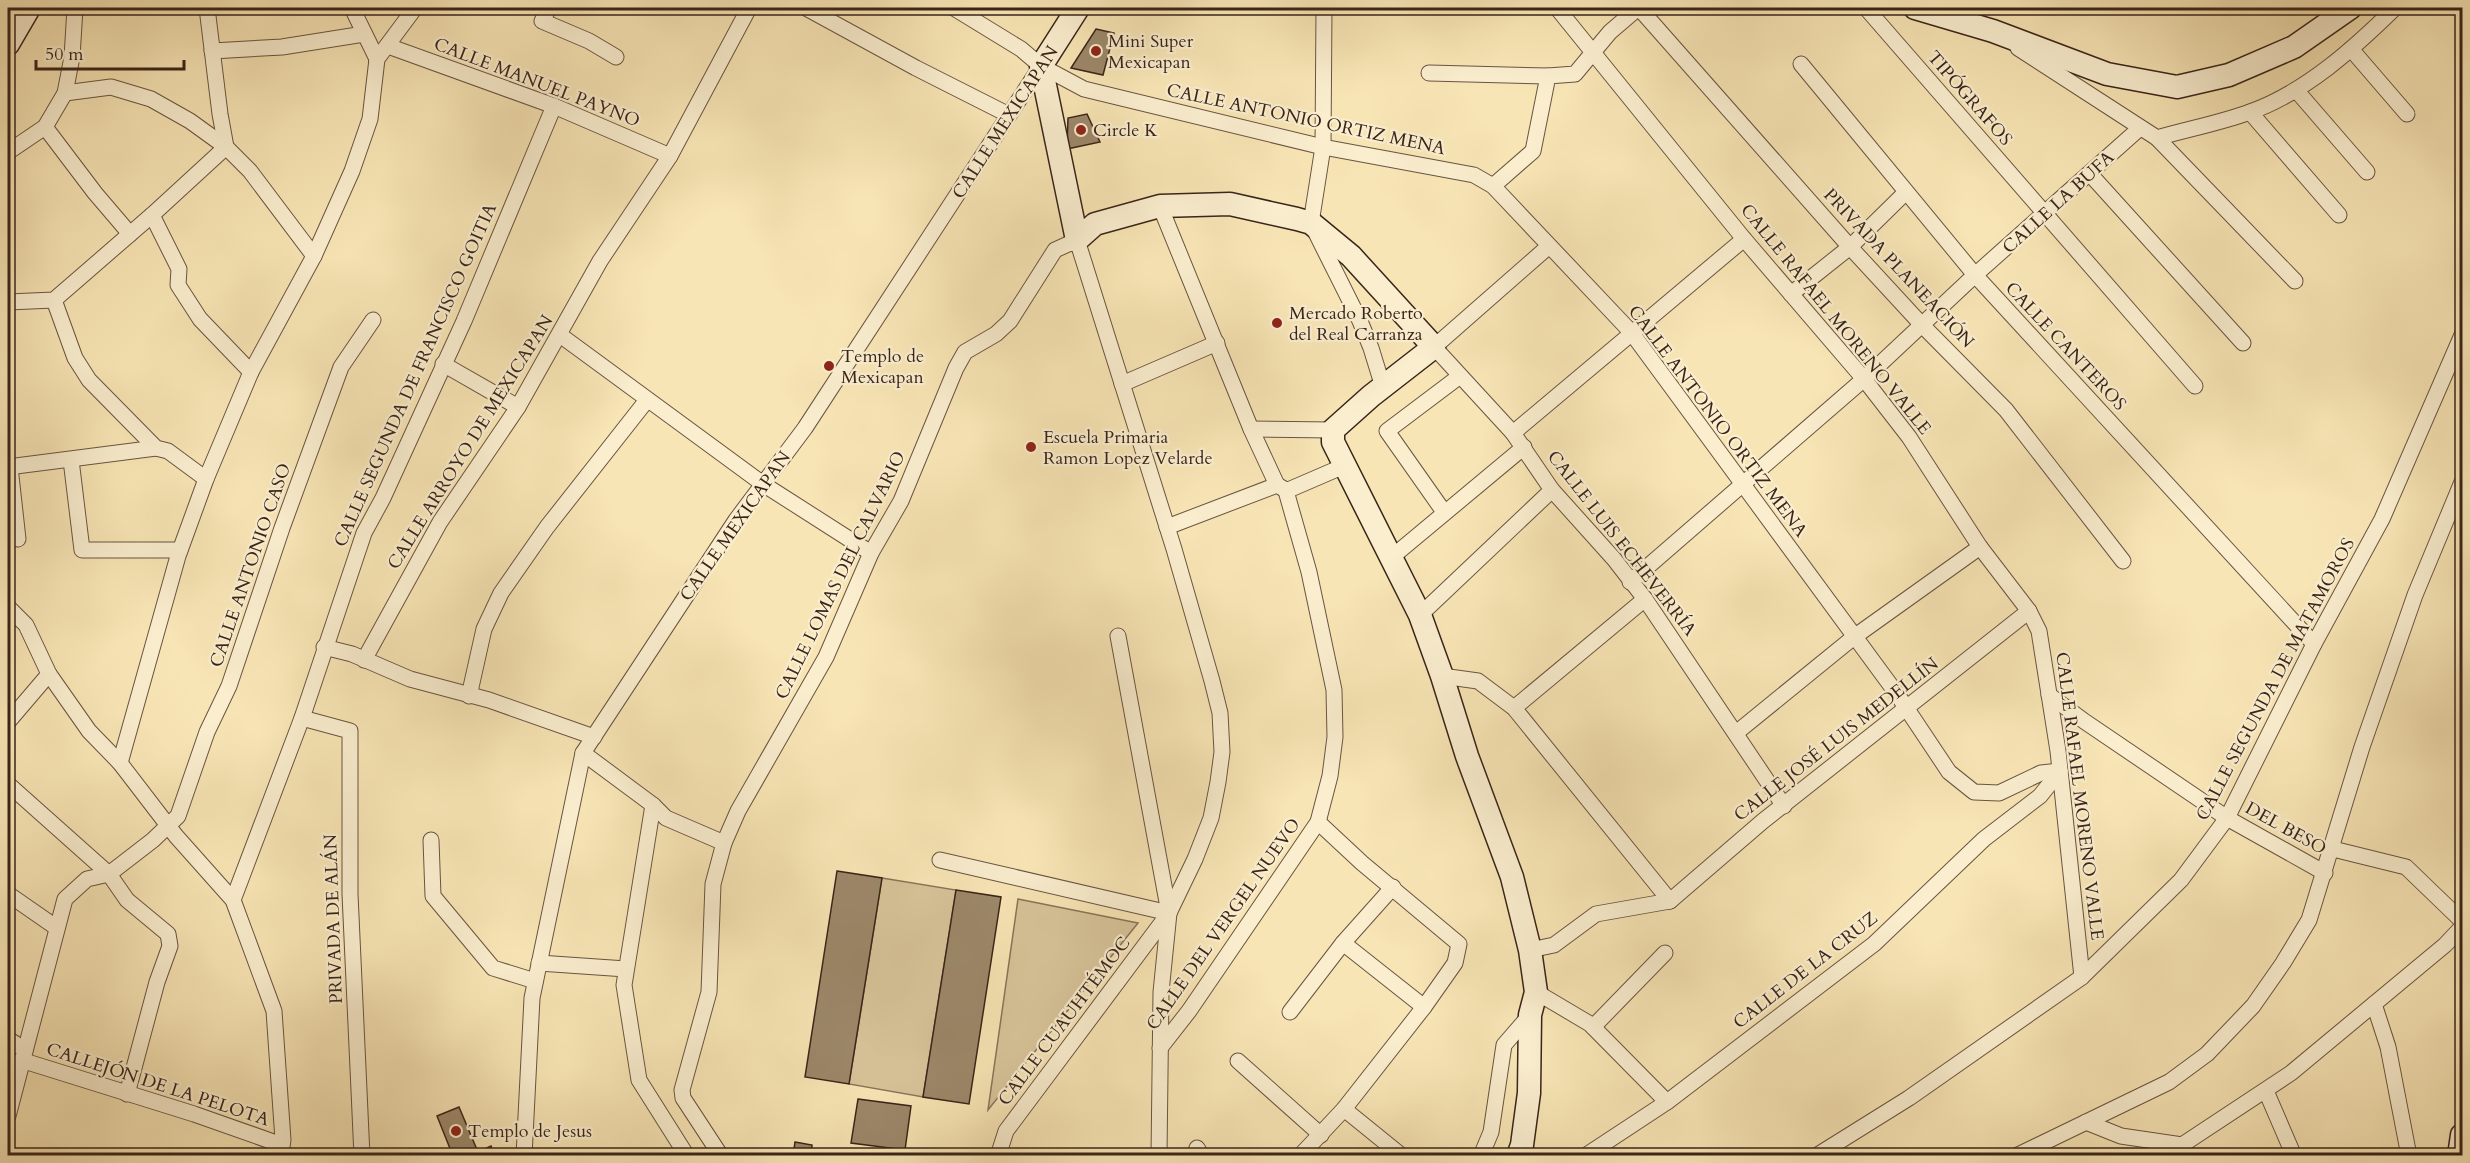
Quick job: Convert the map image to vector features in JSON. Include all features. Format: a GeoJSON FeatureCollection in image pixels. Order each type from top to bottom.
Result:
{"type":"FeatureCollection","features":[{"type":"Feature","properties":{"kind":"street"},"geometry":{"type":"LineString","coordinates":[[8,44],[29,8]]}},
{"type":"Feature","properties":{"kind":"street"},"geometry":{"type":"LineString","coordinates":[[8,152],[45,127],[65,93],[72,57],[75,8]]}},
{"type":"Feature","properties":{"kind":"street"},"geometry":{"type":"LineString","coordinates":[[207,8],[226,147]]}},
{"type":"Feature","properties":{"kind":"street"},"geometry":{"type":"LineString","coordinates":[[352,8],[377,59]]}},
{"type":"Feature","properties":{"kind":"street"},"geometry":{"type":"LineString","coordinates":[[120,763],[180,550],[206,479],[251,372],[314,256],[352,171],[370,119],[377,59],[415,8]]}},
{"type":"Feature","properties":{"kind":"street"},"geometry":{"type":"LineString","coordinates":[[549,8],[542,21],[589,41],[615,57]]}},
{"type":"Feature","properties":{"kind":"street","name":"CALLE ARROYO DE MEXICAPAN"},"geometry":{"type":"LineString","coordinates":[[364,660],[440,522],[518,407],[600,261],[670,156],[748,8]]}},
{"type":"Feature","properties":{"kind":"street"},"geometry":{"type":"LineString","coordinates":[[806,8],[1009,115]]}},
{"type":"Feature","properties":{"kind":"street","name":"CALLE ANTONIO ORTIZ MENA"},"geometry":{"type":"LineString","coordinates":[[957,8],[1021,49],[1041,66],[1084,89],[1323,147],[1474,175],[1492,186],[1525,218],[1548,247],[1631,332],[1897,694],[1949,772],[1974,792],[1999,793],[2042,772],[2060,771]]}},
{"type":"Feature","properties":{"kind":"street","name":"CALLE MEXICAPAN"},"geometry":{"type":"LineString","coordinates":[[524,1155],[531,998],[583,753],[736,520],[805,428],[1078,8]]}},
{"type":"Feature","properties":{"kind":"street"},"geometry":{"type":"LineString","coordinates":[[1324,8],[1323,147],[1311,223],[1360,321],[1383,387]]}},
{"type":"Feature","properties":{"kind":"street","name":"CALLE RAFAEL MORENO VALLE"},"geometry":{"type":"LineString","coordinates":[[1557,8],[1744,239],[1864,379],[1909,437],[1980,547],[2029,611],[2039,631],[2049,695],[2060,771],[2082,977]]}},
{"type":"Feature","properties":{"kind":"street"},"geometry":{"type":"LineString","coordinates":[[1429,73],[1548,76],[1575,74],[1610,32],[1638,8]]}},
{"type":"Feature","properties":{"kind":"street","name":"PRIVADA PLANEACIÓN"},"geometry":{"type":"LineString","coordinates":[[1638,8],[1850,247],[1922,325],[2006,410],[2123,561]]}},
{"type":"Feature","properties":{"kind":"street","name":"TIPÓGRAFOS"},"geometry":{"type":"LineString","coordinates":[[1866,8],[2195,386]]}},
{"type":"Feature","properties":{"kind":"street"},"geometry":{"type":"LineString","coordinates":[[1915,8],[1993,31],[2107,74],[2177,87],[2229,75],[2294,47],[2350,8]]}},
{"type":"Feature","properties":{"kind":"street"},"geometry":{"type":"LineString","coordinates":[[2157,138],[2250,112],[2296,90],[2351,49],[2395,8]]}},
{"type":"Feature","properties":{"kind":"street"},"geometry":{"type":"LineString","coordinates":[[1993,31],[2157,138],[2295,281]]}},
{"type":"Feature","properties":{"kind":"street"},"geometry":{"type":"LineString","coordinates":[[212,51],[282,47],[364,34]]}},
{"type":"Feature","properties":{"kind":"street","name":"CALLE MANUEL PAYNO"},"geometry":{"type":"LineString","coordinates":[[388,46],[554,106],[670,156]]}},
{"type":"Feature","properties":{"kind":"street"},"geometry":{"type":"LineString","coordinates":[[2351,49],[2408,114]]}},
{"type":"Feature","properties":{"kind":"street","name":"CALLE CANTEROS"},"geometry":{"type":"LineString","coordinates":[[1802,64],[1975,275],[2314,644]]}},
{"type":"Feature","properties":{"kind":"street"},"geometry":{"type":"LineString","coordinates":[[1041,66],[1077,240],[1167,527],[1220,713],[1221,752],[1211,818],[1195,859],[1169,913]]}},
{"type":"Feature","properties":{"kind":"street"},"geometry":{"type":"LineString","coordinates":[[1492,186],[1533,151],[1548,76]]}},
{"type":"Feature","properties":{"kind":"street"},"geometry":{"type":"LineString","coordinates":[[65,93],[111,87],[151,99],[190,121],[226,147],[250,171],[314,256]]}},
{"type":"Feature","properties":{"kind":"street"},"geometry":{"type":"LineString","coordinates":[[2296,90],[2367,172]]}},
{"type":"Feature","properties":{"kind":"street","name":"CALLE SEGUNDA DE FRANCISCO GOITIA"},"geometry":{"type":"LineString","coordinates":[[233,900],[302,718],[364,533],[383,498],[464,321],[554,106]]}},
{"type":"Feature","properties":{"kind":"street"},"geometry":{"type":"LineString","coordinates":[[2250,112],[2339,215]]}},
{"type":"Feature","properties":{"kind":"street"},"geometry":{"type":"LineString","coordinates":[[45,127],[95,193],[130,234]]}},
{"type":"Feature","properties":{"kind":"street","name":"CALLE LA BUFA"},"geometry":{"type":"LineString","coordinates":[[1630,582],[1864,379],[1975,275],[2140,128]]}},
{"type":"Feature","properties":{"kind":"street"},"geometry":{"type":"LineString","coordinates":[[8,302],[54,300],[226,147]]}},
{"type":"Feature","properties":{"kind":"street"},"geometry":{"type":"LineString","coordinates":[[2090,174],[2243,343]]}},
{"type":"Feature","properties":{"kind":"street"},"geometry":{"type":"LineString","coordinates":[[1791,294],[1850,247],[1906,192]]}},
{"type":"Feature","properties":{"kind":"street"},"geometry":{"type":"LineString","coordinates":[[1077,240],[1095,224],[1160,206],[1230,204],[1311,223],[1351,256],[1434,347]]}},
{"type":"Feature","properties":{"kind":"street","name":"CALLE DEL VERGEL NUEVO"},"geometry":{"type":"LineString","coordinates":[[1160,206],[1251,429],[1282,488],[1309,572],[1334,690],[1335,737],[1330,776],[1318,822],[1189,1011],[1160,1048]]}},
{"type":"Feature","properties":{"kind":"street"},"geometry":{"type":"LineString","coordinates":[[152,215],[179,269],[178,285],[200,319],[251,372]]}},
{"type":"Feature","properties":{"kind":"street"},"geometry":{"type":"LineString","coordinates":[[1513,433],[1744,239]]}},
{"type":"Feature","properties":{"kind":"street","name":"CALLE LOMAS DEL CALVARIO"},"geometry":{"type":"LineString","coordinates":[[721,1155],[683,1098],[682,1090],[709,992],[713,884],[724,843],[738,811],[826,657],[872,553],[901,501],[956,368],[965,352],[996,334],[1010,321],[1055,250],[1077,240]]}},
{"type":"Feature","properties":{"kind":"street"},"geometry":{"type":"LineString","coordinates":[[1251,429],[1333,430],[1434,347],[1548,247]]}},
{"type":"Feature","properties":{"kind":"street"},"geometry":{"type":"LineString","coordinates":[[54,300],[75,358],[89,380],[156,448]]}},
{"type":"Feature","properties":{"kind":"street","name":"CALLE ANTONIO CASO"},"geometry":{"type":"LineString","coordinates":[[8,1116],[65,899],[87,879],[109,874],[153,840],[178,816],[207,732],[229,686],[340,367],[373,320]]}},
{"type":"Feature","properties":{"kind":"street"},"geometry":{"type":"LineString","coordinates":[[560,335],[763,484],[872,553]]}},
{"type":"Feature","properties":{"kind":"street","name":"CALLE SEGUNDA DE MATAMOROS"},"geometry":{"type":"LineString","coordinates":[[1816,1155],[1909,1098],[2082,977],[2181,880],[2227,818],[2314,644],[2382,519],[2463,335]]}},
{"type":"Feature","properties":{"kind":"street"},"geometry":{"type":"LineString","coordinates":[[1122,384],[1217,343]]}},
{"type":"Feature","properties":{"kind":"street","name":"CALLE LUIS ECHEVERRÍA"},"geometry":{"type":"LineString","coordinates":[[1434,347],[1513,433],[1552,490],[1614,559],[1645,599],[1784,806]]}},
{"type":"Feature","properties":{"kind":"street"},"geometry":{"type":"LineString","coordinates":[[443,364],[518,407]]}},
{"type":"Feature","properties":{"kind":"street"},"geometry":{"type":"LineString","coordinates":[[1444,512],[1387,431],[1460,376]]}},
{"type":"Feature","properties":{"kind":"street"},"geometry":{"type":"LineString","coordinates":[[469,696],[484,629],[501,593],[547,527],[647,400]]}},
{"type":"Feature","properties":{"kind":"street"},"geometry":{"type":"LineString","coordinates":[[1333,430],[1333,442],[1344,466],[1420,615],[1467,756],[1512,877],[1530,950],[1536,992],[1530,1016],[1529,1093],[1522,1145],[1518,1155]]}},
{"type":"Feature","properties":{"kind":"street"},"geometry":{"type":"LineString","coordinates":[[1392,557],[1524,447]]}},
{"type":"Feature","properties":{"kind":"street"},"geometry":{"type":"LineString","coordinates":[[18,539],[9,467],[156,448],[168,451],[206,479]]}},
{"type":"Feature","properties":{"kind":"street"},"geometry":{"type":"LineString","coordinates":[[71,460],[82,550],[180,550]]}},
{"type":"Feature","properties":{"kind":"street"},"geometry":{"type":"LineString","coordinates":[[1167,527],[1344,466]]}},
{"type":"Feature","properties":{"kind":"street"},"geometry":{"type":"LineString","coordinates":[[2016,1155],[2169,1082],[2215,1046],[2253,1006],[2283,963],[2309,920],[2333,849],[2362,747],[2415,595],[2463,482]]}},
{"type":"Feature","properties":{"kind":"street"},"geometry":{"type":"LineString","coordinates":[[1420,615],[1552,490]]}},
{"type":"Feature","properties":{"kind":"street"},"geometry":{"type":"LineString","coordinates":[[1736,733],[1854,637],[1980,547]]}},
{"type":"Feature","properties":{"kind":"street"},"geometry":{"type":"LineString","coordinates":[[1514,708],[1645,599]]}},
{"type":"Feature","properties":{"kind":"street"},"geometry":{"type":"LineString","coordinates":[[8,607],[26,625],[49,674],[89,731],[120,763],[168,825],[233,900],[274,1011],[281,1150]]}},
{"type":"Feature","properties":{"kind":"street","name":"CALLE JOSÉ LUIS MEDELLÍN"},"geometry":{"type":"LineString","coordinates":[[1670,901],[1763,821],[2029,611]]}},
{"type":"Feature","properties":{"kind":"street"},"geometry":{"type":"LineString","coordinates":[[1118,636],[1169,913],[1161,992],[1157,1154]]}},
{"type":"Feature","properties":{"kind":"street"},"geometry":{"type":"LineString","coordinates":[[324,647],[410,679],[489,700],[594,737]]}},
{"type":"Feature","properties":{"kind":"street"},"geometry":{"type":"LineString","coordinates":[[8,722],[49,674]]}},
{"type":"Feature","properties":{"kind":"street"},"geometry":{"type":"LineString","coordinates":[[1442,676],[1478,681],[1514,708],[1670,901],[1596,914],[1554,945],[1530,950]]}},
{"type":"Feature","properties":{"kind":"street","name":"DEL BESO"},"geometry":{"type":"LineString","coordinates":[[2049,695],[2227,818],[2325,873]]}},
{"type":"Feature","properties":{"kind":"street","name":"PRIVADA DE ALÁN"},"geometry":{"type":"LineString","coordinates":[[302,718],[350,731],[350,894],[362,1155]]}},
{"type":"Feature","properties":{"kind":"street"},"geometry":{"type":"LineString","coordinates":[[583,753],[653,805],[666,818],[724,843]]}},
{"type":"Feature","properties":{"kind":"street","name":"CALLE DE LA CRUZ"},"geometry":{"type":"LineString","coordinates":[[1585,1155],[1667,1102],[1874,944],[1984,839],[2040,796],[2060,771]]}},
{"type":"Feature","properties":{"kind":"street"},"geometry":{"type":"LineString","coordinates":[[8,784],[109,874],[127,900],[168,934],[170,946],[157,982],[127,1094]]}},
{"type":"Feature","properties":{"kind":"street"},"geometry":{"type":"LineString","coordinates":[[653,805],[624,985],[639,1080],[687,1155]]}},
{"type":"Feature","properties":{"kind":"street"},"geometry":{"type":"LineString","coordinates":[[1300,1155],[1344,1109],[1424,1006],[1455,963],[1459,944],[1318,822]]}},
{"type":"Feature","properties":{"kind":"street"},"geometry":{"type":"LineString","coordinates":[[431,840],[433,896],[493,968],[535,981]]}},
{"type":"Feature","properties":{"kind":"street"},"geometry":{"type":"LineString","coordinates":[[2333,849],[2406,867],[2463,921]]}},
{"type":"Feature","properties":{"kind":"street"},"geometry":{"type":"LineString","coordinates":[[940,860],[1169,913]]}},
{"type":"Feature","properties":{"kind":"street"},"geometry":{"type":"LineString","coordinates":[[1290,1012],[1343,943],[1393,887]]}},
{"type":"Feature","properties":{"kind":"street"},"geometry":{"type":"LineString","coordinates":[[8,894],[57,928]]}},
{"type":"Feature","properties":{"kind":"street","name":"CALLE CUAUHTÉMOC"},"geometry":{"type":"LineString","coordinates":[[998,1155],[1006,1131],[1169,913]]}},
{"type":"Feature","properties":{"kind":"street"},"geometry":{"type":"LineString","coordinates":[[2086,1122],[2121,1136],[2184,1150],[2291,1073],[2445,945],[2463,927]]}},
{"type":"Feature","properties":{"kind":"street"},"geometry":{"type":"LineString","coordinates":[[1343,943],[1424,1006]]}},
{"type":"Feature","properties":{"kind":"street"},"geometry":{"type":"LineString","coordinates":[[1593,1027],[1665,953]]}},
{"type":"Feature","properties":{"kind":"street"},"geometry":{"type":"LineString","coordinates":[[538,963],[626,969]]}},
{"type":"Feature","properties":{"kind":"street"},"geometry":{"type":"LineString","coordinates":[[1536,992],[1593,1027],[1667,1102]]}},
{"type":"Feature","properties":{"kind":"street"},"geometry":{"type":"LineString","coordinates":[[2373,1004],[2388,1047],[2409,1155]]}},
{"type":"Feature","properties":{"kind":"street"},"geometry":{"type":"LineString","coordinates":[[1481,1155],[1491,1132],[1504,1045],[1530,1016]]}},
{"type":"Feature","properties":{"kind":"street","name":"CALLEJÓN DE LA PELOTA"},"geometry":{"type":"LineString","coordinates":[[8,1039],[23,1055],[127,1094],[194,1114],[281,1150]]}},
{"type":"Feature","properties":{"kind":"street"},"geometry":{"type":"LineString","coordinates":[[1238,1061],[1321,1135]]}},
{"type":"Feature","properties":{"kind":"street"},"geometry":{"type":"LineString","coordinates":[[2266,1091],[2294,1155]]}},
{"type":"Feature","properties":{"kind":"street"},"geometry":{"type":"LineString","coordinates":[[1344,1109],[1402,1155]]}},
{"type":"Feature","properties":{"kind":"street"},"geometry":{"type":"LineString","coordinates":[[2458,1155],[2463,1135]]}},
{"type":"Feature","properties":{"kind":"street","name":"CALLE LOMAS DEL CALVARIO"},"geometry":{"type":"LineString","coordinates":[[710,1136],[713,1155]]}},
{"type":"Feature","properties":{"kind":"shaded area"},"geometry":{"type":"Polygon","coordinates":[[[882,878],[956,890],[923,1097],[849,1084],[882,878]]]}},
{"type":"Feature","properties":{"kind":"shaded area"},"geometry":{"type":"Polygon","coordinates":[[[1018,899],[1138,923],[988,1110],[1018,899]]]}},
{"type":"Feature","properties":{"kind":"building","name":"Mini Super Mexicapan"},"geometry":{"type":"Polygon","coordinates":[[[1096,29],[1114,33],[1103,75],[1071,68],[1096,29]]]}},
{"type":"Feature","properties":{"kind":"building","name":"Circle K"},"geometry":{"type":"Polygon","coordinates":[[[1087,114],[1100,142],[1067,149],[1068,118],[1087,114]]]}},
{"type":"Feature","properties":{"kind":"building"},"geometry":{"type":"Polygon","coordinates":[[[837,871],[882,878],[849,1084],[805,1077],[837,871]]]}},
{"type":"Feature","properties":{"kind":"building"},"geometry":{"type":"Polygon","coordinates":[[[956,890],[1001,897],[969,1104],[923,1097],[956,890]]]}},
{"type":"Feature","properties":{"kind":"building"},"geometry":{"type":"Polygon","coordinates":[[[858,1099],[911,1106],[905,1150],[851,1143],[858,1099]]]}},
{"type":"Feature","properties":{"kind":"building","name":"Templo de Jesus"},"geometry":{"type":"Polygon","coordinates":[[[459,1107],[478,1152],[491,1146],[495,1156],[453,1156],[437,1116],[459,1107]]]}},
{"type":"Feature","properties":{"kind":"building"},"geometry":{"type":"Polygon","coordinates":[[[795,1142],[812,1145],[811,1156],[793,1156],[795,1142]]]}},
{"type":"Feature","properties":{"kind":"place","name":"Mini Super Mexicapan"},"geometry":{"type":"Point","coordinates":[1096,51]}},
{"type":"Feature","properties":{"kind":"place","name":"Circle K"},"geometry":{"type":"Point","coordinates":[1081,130]}},
{"type":"Feature","properties":{"kind":"place","name":"Mercado Roberto del Real Carranza"},"geometry":{"type":"Point","coordinates":[1277,323]}},
{"type":"Feature","properties":{"kind":"place","name":"Templo de Mexicapan"},"geometry":{"type":"Point","coordinates":[829,366]}},
{"type":"Feature","properties":{"kind":"place","name":"Escuela Primaria Ramon Lopez Velarde"},"geometry":{"type":"Point","coordinates":[1031,447]}},
{"type":"Feature","properties":{"kind":"place","name":"Templo de Jesus"},"geometry":{"type":"Point","coordinates":[456,1131]}}]}
